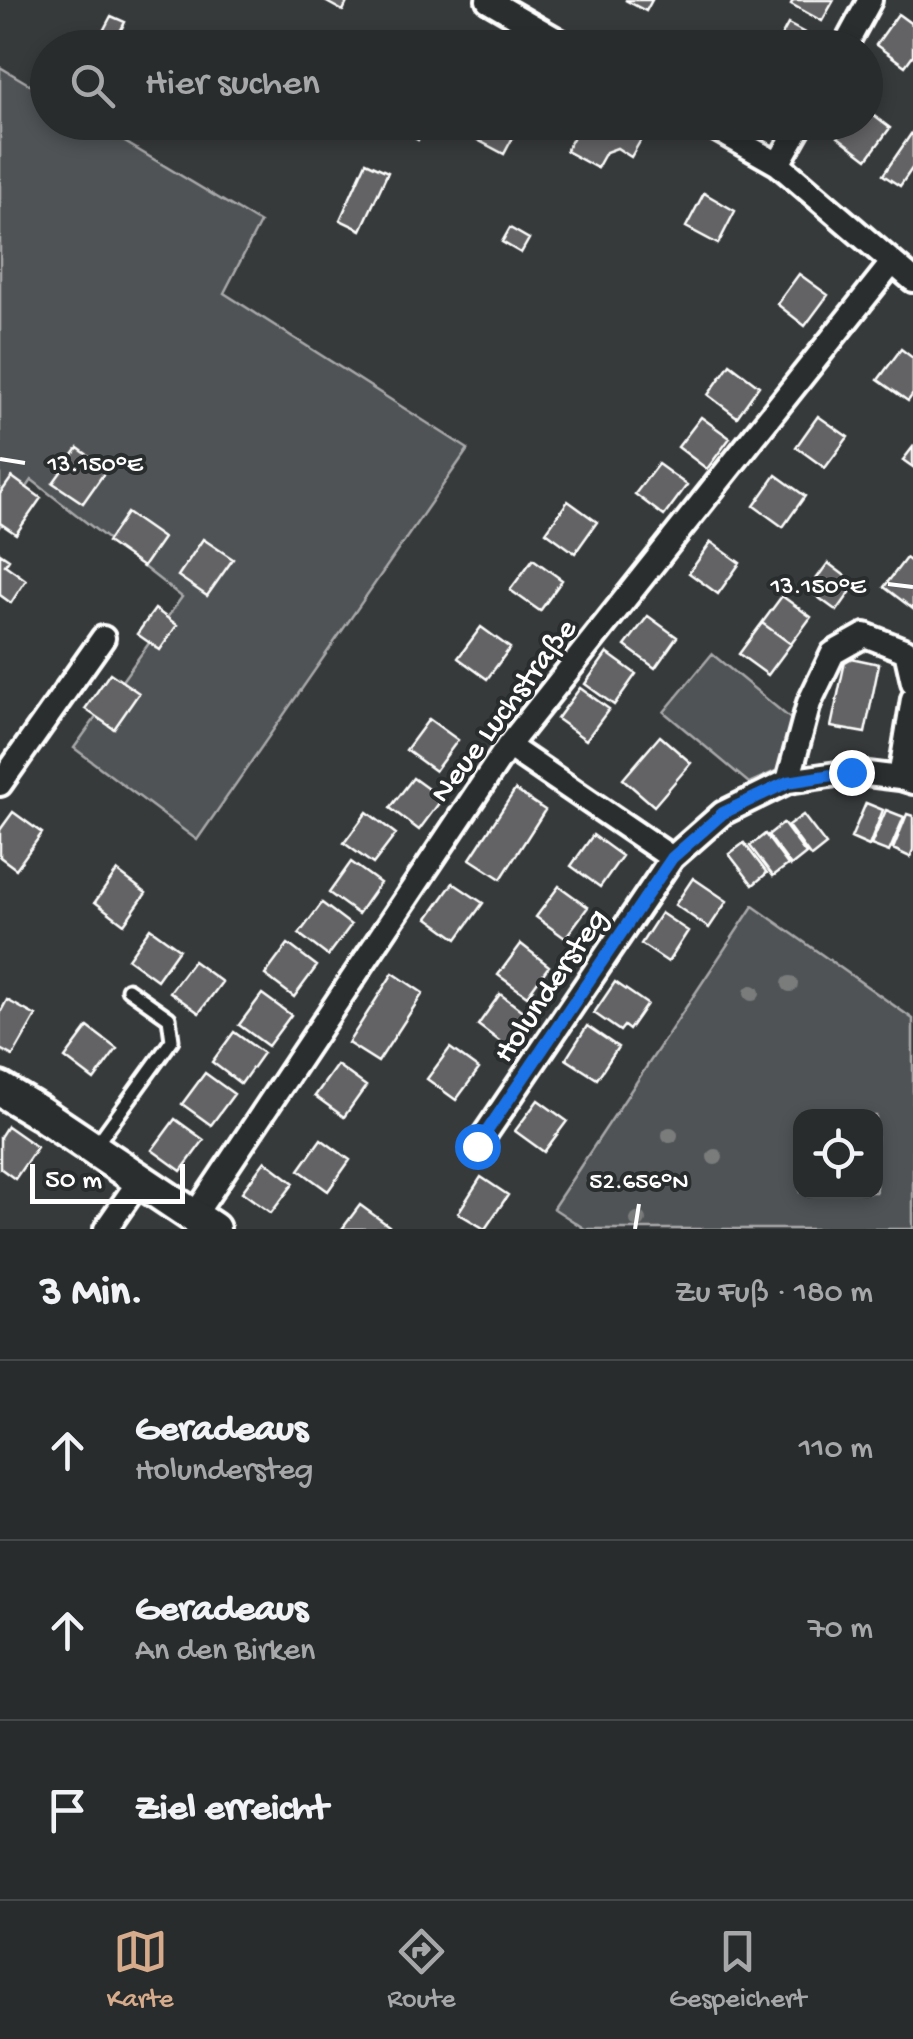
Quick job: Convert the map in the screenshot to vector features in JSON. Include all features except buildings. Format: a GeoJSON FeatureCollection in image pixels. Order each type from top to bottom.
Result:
{"type":"FeatureCollection","features":[{"type":"Feature","properties":{"kind":"main road"},"geometry":{"type":"LineString","coordinates":[[0,1089],[203,1223]]}},
{"type":"Feature","properties":{"kind":"street"},"geometry":{"type":"LineString","coordinates":[[488,0],[540,30]]}},
{"type":"Feature","properties":{"kind":"street"},"geometry":{"type":"LineString","coordinates":[[854,30],[870,0]]}},
{"type":"Feature","properties":{"kind":"street"},"geometry":{"type":"LineString","coordinates":[[736,140],[778,164],[913,280]]}},
{"type":"Feature","properties":{"kind":"street"},"geometry":{"type":"LineString","coordinates":[[778,164],[792,140]]}},
{"type":"Feature","properties":{"kind":"street","name":"Neue Luchstraße"},"geometry":{"type":"LineString","coordinates":[[203,1223],[508,746],[892,263]]}},
{"type":"Feature","properties":{"kind":"street"},"geometry":{"type":"LineString","coordinates":[[788,782],[809,703],[832,653],[865,635],[906,651],[913,682]]}},
{"type":"Feature","properties":{"kind":"street"},"geometry":{"type":"LineString","coordinates":[[0,784],[102,638]]}},
{"type":"Feature","properties":{"kind":"street"},"geometry":{"type":"LineString","coordinates":[[907,780],[913,698]]}},
{"type":"Feature","properties":{"kind":"street"},"geometry":{"type":"LineString","coordinates":[[508,746],[672,858]]}},
{"type":"Feature","properties":{"kind":"street","name":"Holundersteg"},"geometry":{"type":"LineString","coordinates":[[477,1146],[672,858],[723,813],[788,782],[851,772],[907,780]]}},
{"type":"Feature","properties":{"kind":"street"},"geometry":{"type":"LineString","coordinates":[[106,1229],[140,1180]]}},
{"type":"Feature","properties":{"kind":"lane"},"geometry":{"type":"LineString","coordinates":[[93,1148],[172,1040],[169,1018],[128,990]]}},
{"type":"Feature","properties":{"kind":"shaded area"},"geometry":{"type":"Polygon","coordinates":[[[0,67],[30,85],[30,140],[121,140],[260,223],[224,293],[468,449],[197,840],[74,748],[182,597],[32,480],[0,526],[0,67]]]}},
{"type":"Feature","properties":{"kind":"shaded area"},"geometry":{"type":"Polygon","coordinates":[[[712,654],[792,720],[778,770],[749,783],[664,712],[712,654]]]}},
{"type":"Feature","properties":{"kind":"shaded area"},"geometry":{"type":"Polygon","coordinates":[[[753,906],[913,1019],[913,1229],[585,1229],[553,1208],[753,906]]]}},
{"type":"Feature","properties":{"kind":"route"},"geometry":{"type":"LineString","coordinates":[[477,1146],[672,858],[723,813],[788,782],[851,772]]}}]}
